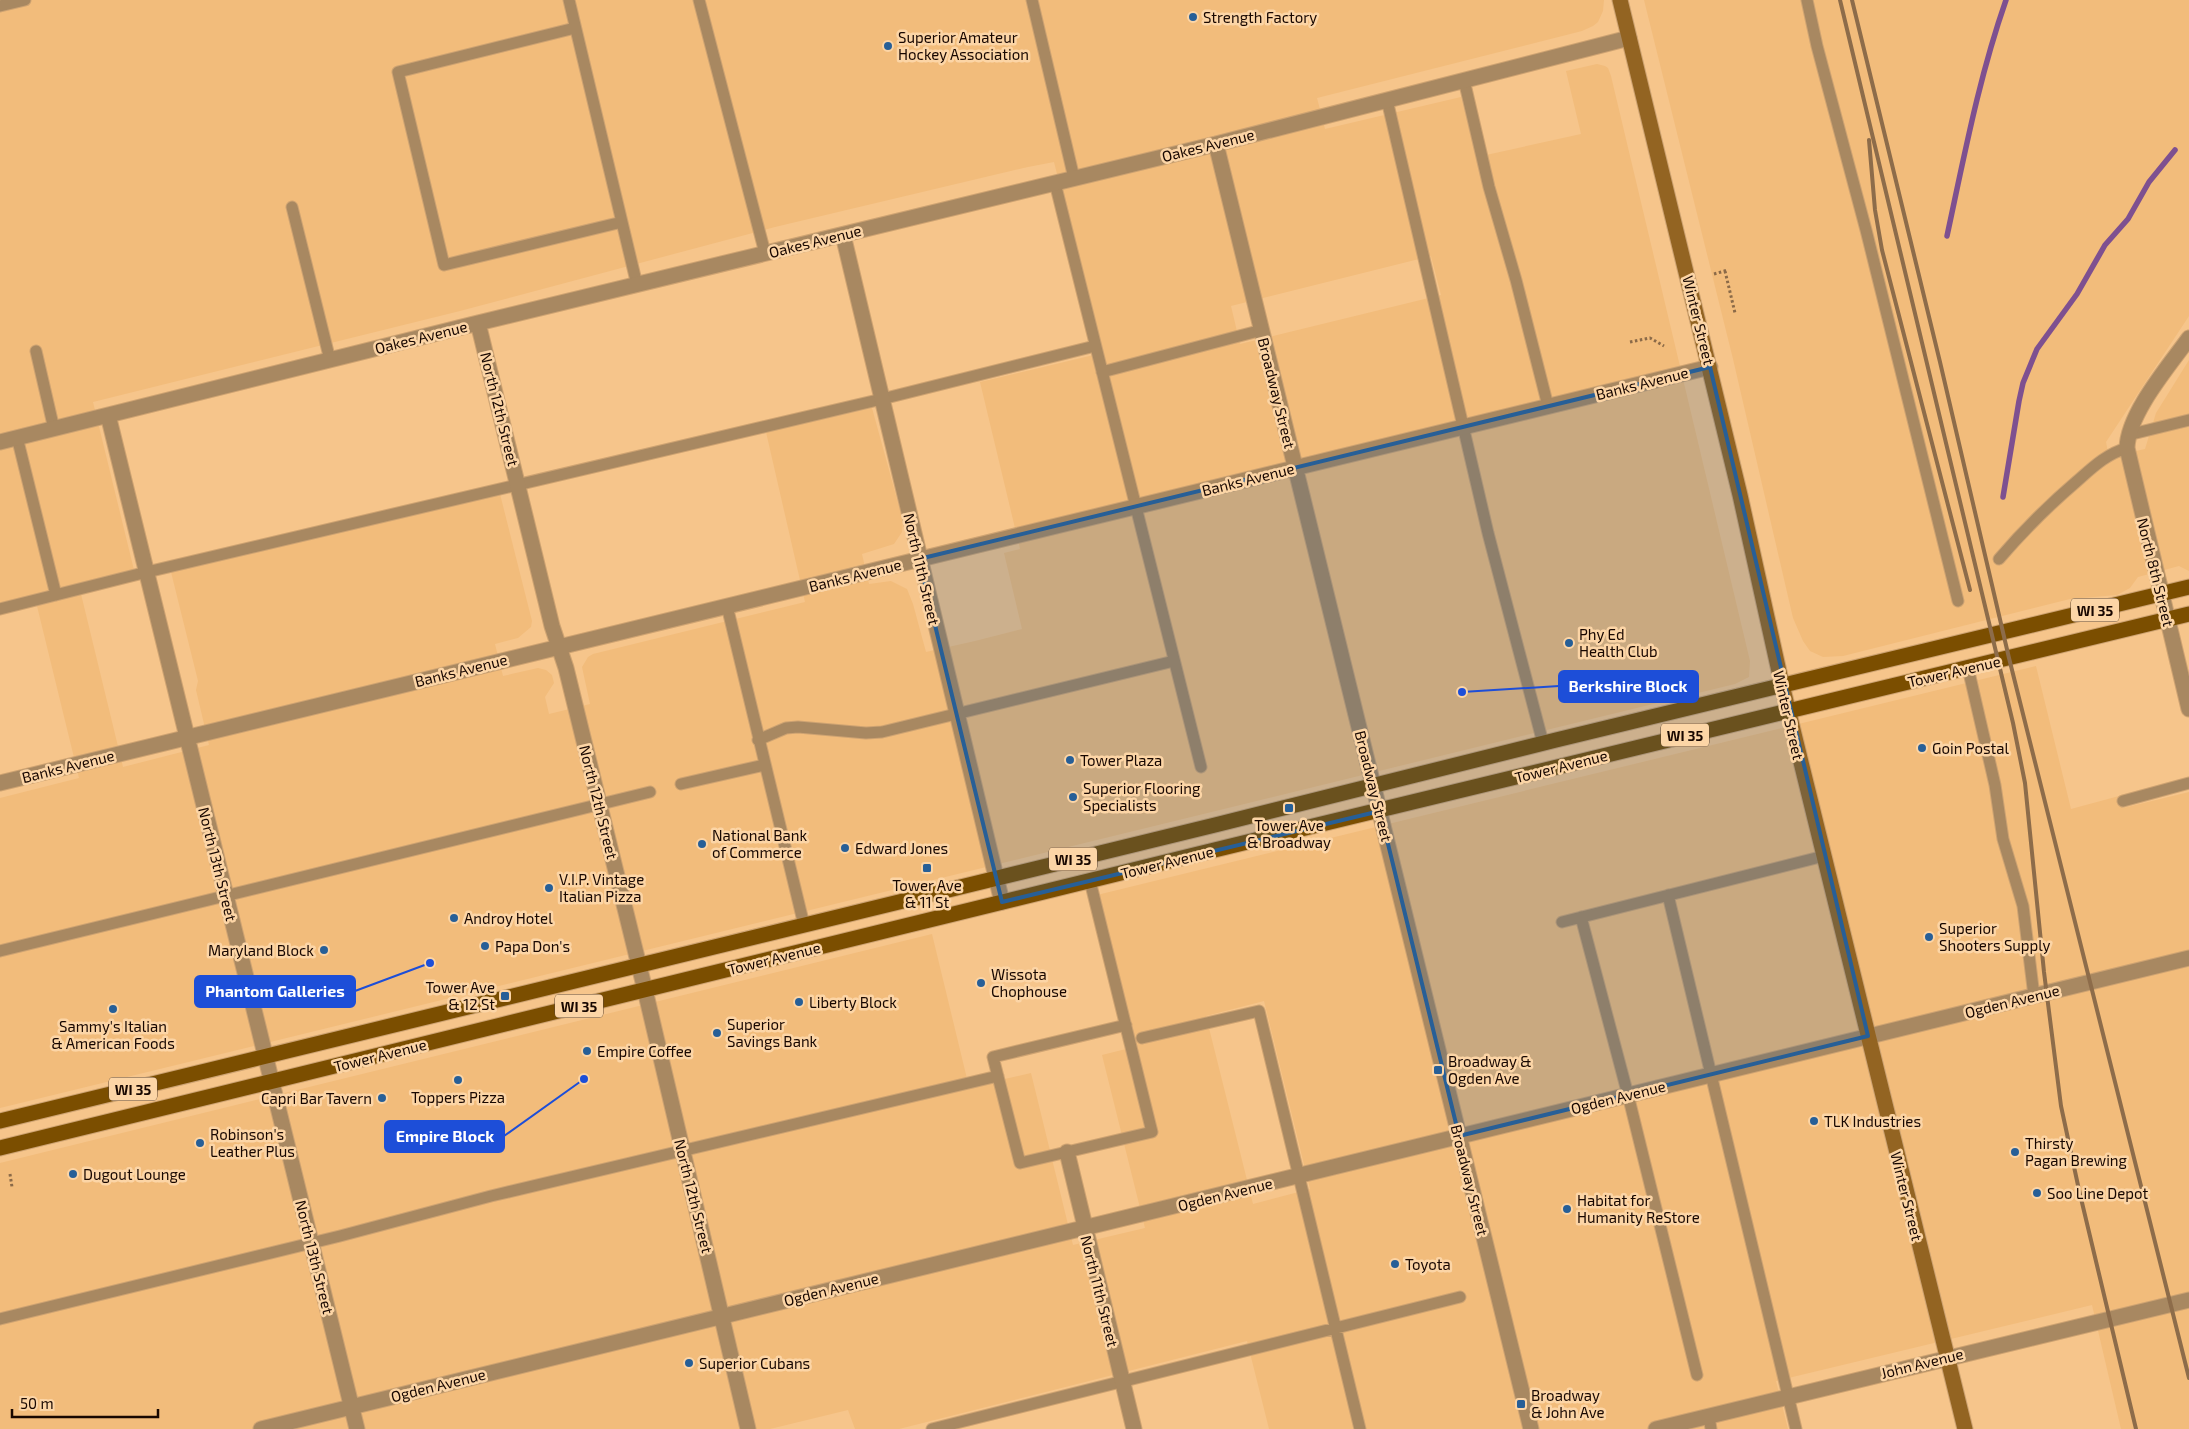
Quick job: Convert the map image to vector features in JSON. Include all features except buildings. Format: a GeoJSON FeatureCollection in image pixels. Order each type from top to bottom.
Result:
{"type":"FeatureCollection","features":[{"type":"Feature","properties":{"kind":"main road","name":"Tower Avenue"},"geometry":{"type":"LineString","coordinates":[[0,1121],[1374,786],[1543,743],[2189,587]]}},
{"type":"Feature","properties":{"kind":"main road","name":"Tower Avenue"},"geometry":{"type":"LineString","coordinates":[[0,1148],[1002,902],[1380,812],[1788,710],[2189,614]]}},
{"type":"Feature","properties":{"kind":"street","name":"Winter Street"},"geometry":{"type":"LineString","coordinates":[[1620,0],[1710,367],[1788,710],[1965,1429]]}},
{"type":"Feature","properties":{"kind":"street","name":"Oakes Avenue"},"geometry":{"type":"LineString","coordinates":[[0,442],[478,323],[1216,144],[1629,38]]}},
{"type":"Feature","properties":{"kind":"street","name":"Broadway Street"},"geometry":{"type":"LineString","coordinates":[[1216,144],[1531,1429]]}},
{"type":"Feature","properties":{"kind":"street","name":"North 11th Street"},"geometry":{"type":"LineString","coordinates":[[843,235],[1002,902]]}},
{"type":"Feature","properties":{"kind":"street","name":"North 12th Street"},"geometry":{"type":"LineString","coordinates":[[478,323],[558,647],[566,668],[645,990],[748,1429]]}},
{"type":"Feature","properties":{"kind":"street"},"geometry":{"type":"LineString","coordinates":[[2127,442],[2132,422],[2189,338]]}},
{"type":"Feature","properties":{"kind":"street","name":"Banks Avenue"},"geometry":{"type":"LineString","coordinates":[[0,783],[1710,367]]}},
{"type":"Feature","properties":{"kind":"street","name":"North 13th Street"},"geometry":{"type":"LineString","coordinates":[[108,416],[357,1429]]}},
{"type":"Feature","properties":{"kind":"street","name":"North 8th Street"},"geometry":{"type":"LineString","coordinates":[[2127,442],[2189,709]]}},
{"type":"Feature","properties":{"kind":"street","name":"Ogden Avenue"},"geometry":{"type":"LineString","coordinates":[[261,1429],[2189,958]]}},
{"type":"Feature","properties":{"kind":"street","name":"North 11th Street"},"geometry":{"type":"LineString","coordinates":[[1067,1152],[1134,1429]]}},
{"type":"Feature","properties":{"kind":"street","name":"John Avenue"},"geometry":{"type":"LineString","coordinates":[[1656,1429],[1710,1422],[1788,1396],[2189,1300]]}},
{"type":"Feature","properties":{"kind":"lane"},"geometry":{"type":"LineString","coordinates":[[0,6],[25,0]]}},
{"type":"Feature","properties":{"kind":"lane"},"geometry":{"type":"LineString","coordinates":[[569,0],[637,285]]}},
{"type":"Feature","properties":{"kind":"lane"},"geometry":{"type":"LineString","coordinates":[[699,0],[765,254]]}},
{"type":"Feature","properties":{"kind":"lane"},"geometry":{"type":"LineString","coordinates":[[1032,0],[1074,178]]}},
{"type":"Feature","properties":{"kind":"lane"},"geometry":{"type":"LineString","coordinates":[[1808,0],[1815,39],[1868,239],[1958,601]]}},
{"type":"Feature","properties":{"kind":"lane"},"geometry":{"type":"LineString","coordinates":[[575,28],[398,72],[444,265],[622,222]]}},
{"type":"Feature","properties":{"kind":"lane"},"geometry":{"type":"LineString","coordinates":[[1464,80],[1489,187],[1516,280],[1548,406]]}},
{"type":"Feature","properties":{"kind":"lane"},"geometry":{"type":"LineString","coordinates":[[1387,100],[1488,533],[1543,743]]}},
{"type":"Feature","properties":{"kind":"lane"},"geometry":{"type":"LineString","coordinates":[[1055,183],[1200,767]]}},
{"type":"Feature","properties":{"kind":"lane"},"geometry":{"type":"LineString","coordinates":[[292,207],[330,360]]}},
{"type":"Feature","properties":{"kind":"lane"},"geometry":{"type":"LineString","coordinates":[[1102,372],[1262,330]]}},
{"type":"Feature","properties":{"kind":"lane"},"geometry":{"type":"LineString","coordinates":[[0,609],[147,572],[882,399],[1096,346]]}},
{"type":"Feature","properties":{"kind":"lane"},"geometry":{"type":"LineString","coordinates":[[36,351],[54,429]]}},
{"type":"Feature","properties":{"kind":"lane"},"geometry":{"type":"LineString","coordinates":[[1999,559],[2031,523],[2105,457],[2127,442],[2189,420]]}},
{"type":"Feature","properties":{"kind":"lane"},"geometry":{"type":"LineString","coordinates":[[17,437],[56,595]]}},
{"type":"Feature","properties":{"kind":"lane"},"geometry":{"type":"LineString","coordinates":[[727,606],[804,925]]}},
{"type":"Feature","properties":{"kind":"lane"},"geometry":{"type":"LineString","coordinates":[[758,740],[792,727],[866,733],[907,727],[1174,661]]}},
{"type":"Feature","properties":{"kind":"lane"},"geometry":{"type":"LineString","coordinates":[[1968,668],[1995,785],[2003,839],[2023,906],[2034,996]]}},
{"type":"Feature","properties":{"kind":"lane"},"geometry":{"type":"LineString","coordinates":[[681,784],[764,765]]}},
{"type":"Feature","properties":{"kind":"lane"},"geometry":{"type":"LineString","coordinates":[[2123,801],[2189,783]]}},
{"type":"Feature","properties":{"kind":"lane"},"geometry":{"type":"LineString","coordinates":[[0,951],[650,792]]}},
{"type":"Feature","properties":{"kind":"lane"},"geometry":{"type":"LineString","coordinates":[[1562,922],[1824,856]]}},
{"type":"Feature","properties":{"kind":"lane"},"geometry":{"type":"LineString","coordinates":[[1090,881],[1126,1025],[1152,1132],[1020,1164],[993,1057],[1126,1025]]}},
{"type":"Feature","properties":{"kind":"lane"},"geometry":{"type":"LineString","coordinates":[[1668,895],[1796,1429]]}},
{"type":"Feature","properties":{"kind":"lane"},"geometry":{"type":"LineString","coordinates":[[1581,917],[1628,1095],[1697,1375]]}},
{"type":"Feature","properties":{"kind":"lane"},"geometry":{"type":"LineString","coordinates":[[1142,1038],[1259,1011],[1360,1429]]}},
{"type":"Feature","properties":{"kind":"lane"},"geometry":{"type":"LineString","coordinates":[[0,1319],[311,1243],[491,1196],[998,1076]]}},
{"type":"Feature","properties":{"kind":"lane"},"geometry":{"type":"LineString","coordinates":[[932,1429],[1336,1329],[1460,1296]]}},
{"type":"Feature","properties":{"kind":"path"},"geometry":{"type":"LineString","coordinates":[[1714,274],[1726,271],[1735,313]]}},
{"type":"Feature","properties":{"kind":"path"},"geometry":{"type":"LineString","coordinates":[[1630,342],[1650,338],[1664,346]]}},
{"type":"Feature","properties":{"kind":"path"},"geometry":{"type":"LineString","coordinates":[[10,1174],[12,1187]]}},
{"type":"Feature","properties":{"kind":"highlighted area"},"geometry":{"type":"Polygon","coordinates":[[[1710,367],[1868,1036],[1459,1136],[1380,811],[1002,902],[919,559],[1710,367]]]}},
{"type":"Feature","properties":{"kind":"shaded area"},"geometry":{"type":"Polygon","coordinates":[[[0,0],[1604,0],[1603,11],[1598,22],[1582,31],[1317,98],[1325,129],[1461,97],[1477,157],[1581,134],[1566,71],[1597,64],[1608,68],[1750,661],[1749,677],[1735,684],[0,1108],[0,798],[79,778],[37,606],[81,594],[123,767],[209,745],[196,690],[198,681],[171,572],[500,494],[532,621],[531,627],[518,638],[495,644],[503,676],[538,668],[546,670],[552,675],[554,683],[545,697],[549,714],[590,704],[582,667],[588,657],[593,654],[805,602],[766,432],[872,408],[903,521],[902,532],[894,544],[862,554],[869,584],[891,581],[907,589],[926,652],[1022,629],[1004,553],[1020,549],[980,382],[1102,353],[1054,162],[775,227],[460,311],[93,402],[134,570],[0,603],[0,0]],[[1431,256],[1231,306],[1240,344],[1441,295],[1431,256]]]}},
{"type":"Feature","properties":{"kind":"shaded area"},"geometry":{"type":"Polygon","coordinates":[[[1644,0],[2189,0],[2189,316],[2106,442],[2109,457],[2145,449],[2156,413],[2189,360],[2189,571],[2179,566],[2138,577],[2130,588],[2117,595],[2070,599],[1843,656],[1823,657],[1810,651],[1803,641],[1793,618],[1733,359],[1644,0]]]}},
{"type":"Feature","properties":{"kind":"shaded area"},"geometry":{"type":"Polygon","coordinates":[[[2036,666],[2071,809],[2119,796],[2123,808],[2189,792],[2189,1429],[2121,1429],[2092,1305],[1776,1381],[1788,1429],[1269,1429],[1247,1341],[899,1429],[855,1429],[848,1410],[770,1429],[0,1429],[0,1163],[932,934],[969,1087],[1031,1073],[1073,1245],[1145,1228],[1102,1055],[1134,1047],[1097,895],[2036,666]],[[1264,1001],[1206,1016],[1253,1204],[1310,1189],[1264,1001]]]}},
{"type":"Feature","properties":{"kind":"waterway"},"geometry":{"type":"LineString","coordinates":[[1947,236],[1980,88],[2006,0]]}},
{"type":"Feature","properties":{"kind":"waterway"},"geometry":{"type":"LineString","coordinates":[[2003,497],[2023,383],[2037,349],[2077,294],[2105,245],[2128,219],[2149,182],[2175,150]]}},
{"type":"Feature","properties":{"kind":"railway"},"geometry":{"type":"LineString","coordinates":[[1840,0],[2013,723],[2025,783],[2044,972],[2061,1106],[2136,1429]]}},
{"type":"Feature","properties":{"kind":"railway"},"geometry":{"type":"LineString","coordinates":[[1852,0],[1940,362],[2009,658],[2189,1378]]}},
{"type":"Feature","properties":{"kind":"railway"},"geometry":{"type":"LineString","coordinates":[[1869,140],[1875,210],[1882,250],[1970,590]]}},
{"type":"Feature","properties":{"kind":"place","name":"Strength Factory"},"geometry":{"type":"Point","coordinates":[1193,17]}},
{"type":"Feature","properties":{"kind":"place","name":"Superior Amateur Hockey Association"},"geometry":{"type":"Point","coordinates":[888,46]}},
{"type":"Feature","properties":{"kind":"place","name":"Phy Ed Health Club"},"geometry":{"type":"Point","coordinates":[1569,643]}},
{"type":"Feature","properties":{"kind":"place","name":"Berkshire Block"},"geometry":{"type":"Point","coordinates":[1462,692]}},
{"type":"Feature","properties":{"kind":"place","name":"Goin Postal"},"geometry":{"type":"Point","coordinates":[1922,748]}},
{"type":"Feature","properties":{"kind":"place","name":"Tower Plaza"},"geometry":{"type":"Point","coordinates":[1070,760]}},
{"type":"Feature","properties":{"kind":"place","name":"Superior Flooring Specialists"},"geometry":{"type":"Point","coordinates":[1073,797]}},
{"type":"Feature","properties":{"kind":"place","name":"Tower Ave & Broadway"},"geometry":{"type":"Point","coordinates":[1289,808]}},
{"type":"Feature","properties":{"kind":"place","name":"National Bank of Commerce"},"geometry":{"type":"Point","coordinates":[702,844]}},
{"type":"Feature","properties":{"kind":"place","name":"Edward Jones"},"geometry":{"type":"Point","coordinates":[845,848]}},
{"type":"Feature","properties":{"kind":"place","name":"Tower Ave & 11 St"},"geometry":{"type":"Point","coordinates":[927,868]}},
{"type":"Feature","properties":{"kind":"place","name":"V.I.P. Vintage Italian Pizza"},"geometry":{"type":"Point","coordinates":[549,888]}},
{"type":"Feature","properties":{"kind":"place","name":"Androy Hotel"},"geometry":{"type":"Point","coordinates":[454,918]}},
{"type":"Feature","properties":{"kind":"place","name":"Superior Shooters Supply"},"geometry":{"type":"Point","coordinates":[1929,937]}},
{"type":"Feature","properties":{"kind":"place","name":"Papa Don's"},"geometry":{"type":"Point","coordinates":[485,946]}},
{"type":"Feature","properties":{"kind":"place","name":"Maryland Block"},"geometry":{"type":"Point","coordinates":[324,950]}},
{"type":"Feature","properties":{"kind":"place","name":"Phantom Galleries"},"geometry":{"type":"Point","coordinates":[430,963]}},
{"type":"Feature","properties":{"kind":"place","name":"Wissota Chophouse"},"geometry":{"type":"Point","coordinates":[981,983]}},
{"type":"Feature","properties":{"kind":"place","name":"Tower Ave & 12 St"},"geometry":{"type":"Point","coordinates":[505,996]}},
{"type":"Feature","properties":{"kind":"place","name":"Liberty Block"},"geometry":{"type":"Point","coordinates":[799,1002]}},
{"type":"Feature","properties":{"kind":"place","name":"Sammy's Italian & American Foods"},"geometry":{"type":"Point","coordinates":[113,1009]}},
{"type":"Feature","properties":{"kind":"place","name":"Superior Savings Bank"},"geometry":{"type":"Point","coordinates":[717,1033]}},
{"type":"Feature","properties":{"kind":"place","name":"Empire Coffee"},"geometry":{"type":"Point","coordinates":[587,1051]}},
{"type":"Feature","properties":{"kind":"place","name":"Broadway & Ogden Ave"},"geometry":{"type":"Point","coordinates":[1438,1070]}},
{"type":"Feature","properties":{"kind":"place","name":"Empire Block"},"geometry":{"type":"Point","coordinates":[584,1079]}},
{"type":"Feature","properties":{"kind":"place","name":"Toppers Pizza"},"geometry":{"type":"Point","coordinates":[458,1080]}},
{"type":"Feature","properties":{"kind":"place","name":"Capri Bar Tavern"},"geometry":{"type":"Point","coordinates":[382,1098]}},
{"type":"Feature","properties":{"kind":"place","name":"TLK Industries"},"geometry":{"type":"Point","coordinates":[1814,1121]}},
{"type":"Feature","properties":{"kind":"place","name":"Robinson's Leather Plus"},"geometry":{"type":"Point","coordinates":[200,1143]}},
{"type":"Feature","properties":{"kind":"place","name":"Thirsty Pagan Brewing"},"geometry":{"type":"Point","coordinates":[2015,1152]}},
{"type":"Feature","properties":{"kind":"place","name":"Dugout Lounge"},"geometry":{"type":"Point","coordinates":[73,1174]}},
{"type":"Feature","properties":{"kind":"place","name":"Soo Line Depot"},"geometry":{"type":"Point","coordinates":[2037,1193]}},
{"type":"Feature","properties":{"kind":"place","name":"Habitat for Humanity ReStore"},"geometry":{"type":"Point","coordinates":[1567,1209]}},
{"type":"Feature","properties":{"kind":"place","name":"Toyota"},"geometry":{"type":"Point","coordinates":[1395,1264]}},
{"type":"Feature","properties":{"kind":"place","name":"Superior Cubans"},"geometry":{"type":"Point","coordinates":[689,1363]}},
{"type":"Feature","properties":{"kind":"place","name":"Broadway & John Ave"},"geometry":{"type":"Point","coordinates":[1521,1404]}}]}
